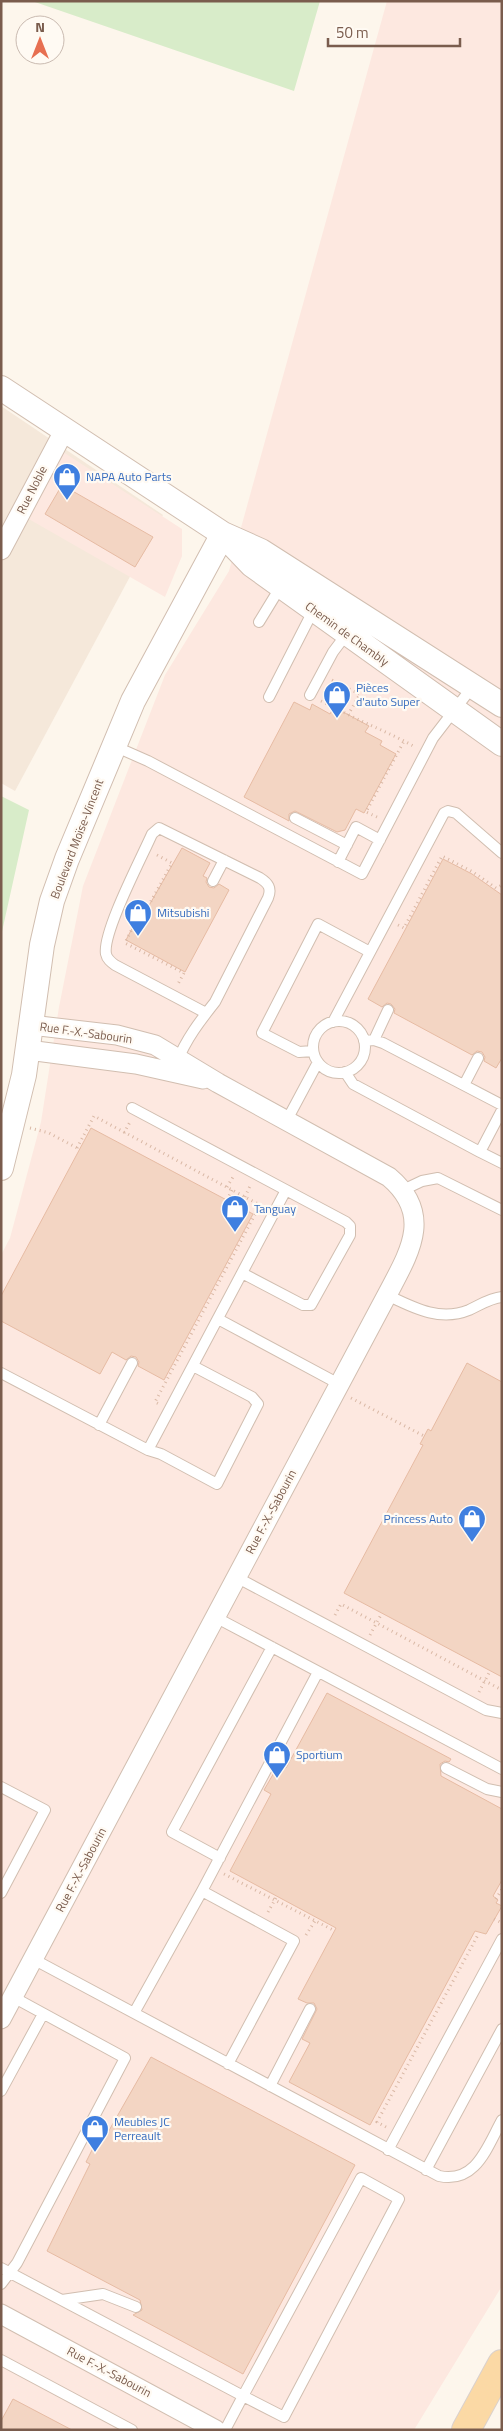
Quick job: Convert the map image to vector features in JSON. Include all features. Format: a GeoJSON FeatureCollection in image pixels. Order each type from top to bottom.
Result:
{"type":"FeatureCollection","features":[{"type":"Feature","properties":{"kind":"main road"},"geometry":{"type":"LineString","coordinates":[[466,2430],[502,2364]]}},
{"type":"Feature","properties":{"kind":"street","name":"Chemin de Chambly"},"geometry":{"type":"LineString","coordinates":[[1,388],[223,534],[252,565],[287,578],[320,601],[347,633],[502,744]]}},
{"type":"Feature","properties":{"kind":"street","name":"Rue Noble"},"geometry":{"type":"LineString","coordinates":[[1,550],[64,430]]}},
{"type":"Feature","properties":{"kind":"street","name":"Boulevard Moïse-Vincent"},"geometry":{"type":"LineString","coordinates":[[1,1168],[17,1109],[28,1050],[38,966],[52,902],[73,842],[144,680],[223,534]]}},
{"type":"Feature","properties":{"kind":"street","name":"Chemin de Chambly"},"geometry":{"type":"LineString","coordinates":[[320,601],[362,614],[502,705]]}},
{"type":"Feature","properties":{"kind":"street","name":"Rue F.-X.-Sabourin"},"geometry":{"type":"LineString","coordinates":[[6,2006],[33,1959],[236,1577],[345,1391],[387,1295],[411,1248],[415,1232],[412,1209],[403,1190],[382,1172],[218,1084],[176,1065],[155,1045],[129,1037],[31,1025]]}},
{"type":"Feature","properties":{"kind":"street","name":"Rue F.-X.-Sabourin"},"geometry":{"type":"LineString","coordinates":[[28,1050],[176,1065]]}},
{"type":"Feature","properties":{"kind":"street","name":"Rue F.-X.-Sabourin"},"geometry":{"type":"LineString","coordinates":[[1,2314],[216,2430]]}},
{"type":"Feature","properties":{"kind":"lane"},"geometry":{"type":"LineString","coordinates":[[259,622],[287,578]]}},
{"type":"Feature","properties":{"kind":"lane"},"geometry":{"type":"LineString","coordinates":[[269,697],[320,601]]}},
{"type":"Feature","properties":{"kind":"lane"},"geometry":{"type":"LineString","coordinates":[[310,695],[333,652],[362,614]]}},
{"type":"Feature","properties":{"kind":"lane"},"geometry":{"type":"LineString","coordinates":[[114,746],[148,761],[362,874],[433,738],[473,685]]}},
{"type":"Feature","properties":{"kind":"lane"},"geometry":{"type":"LineString","coordinates":[[333,1022],[444,813],[448,811],[456,813],[502,853]]}},
{"type":"Feature","properties":{"kind":"lane"},"geometry":{"type":"LineString","coordinates":[[295,818],[347,845]]}},
{"type":"Feature","properties":{"kind":"lane"},"geometry":{"type":"LineString","coordinates":[[338,862],[356,827],[380,840]]}},
{"type":"Feature","properties":{"kind":"lane"},"geometry":{"type":"LineString","coordinates":[[176,1065],[192,1030],[206,1013],[215,1002],[270,894],[269,887],[265,881],[164,829],[156,829],[110,930],[106,948],[107,957],[115,966],[206,1013]]}},
{"type":"Feature","properties":{"kind":"lane"},"geometry":{"type":"LineString","coordinates":[[213,881],[224,860]]}},
{"type":"Feature","properties":{"kind":"lane"},"geometry":{"type":"LineString","coordinates":[[314,1051],[299,1052],[262,1033],[318,924],[370,952]]}},
{"type":"Feature","properties":{"kind":"lane"},"geometry":{"type":"LineString","coordinates":[[388,1010],[369,1040],[360,1062],[345,1072],[332,1072],[318,1062],[314,1051],[316,1034],[325,1025],[333,1022],[350,1024],[369,1040],[502,1105]]}},
{"type":"Feature","properties":{"kind":"lane"},"geometry":{"type":"LineString","coordinates":[[464,1085],[478,1058]]}},
{"type":"Feature","properties":{"kind":"lane"},"geometry":{"type":"LineString","coordinates":[[287,1120],[318,1062]]}},
{"type":"Feature","properties":{"kind":"lane"},"geometry":{"type":"LineString","coordinates":[[345,1072],[353,1084],[502,1163]]}},
{"type":"Feature","properties":{"kind":"lane"},"geometry":{"type":"LineString","coordinates":[[132,1108],[346,1222],[351,1229],[350,1235],[311,1306],[303,1305],[242,1273]]}},
{"type":"Feature","properties":{"kind":"lane"},"geometry":{"type":"LineString","coordinates":[[480,1152],[502,1110]]}},
{"type":"Feature","properties":{"kind":"lane"},"geometry":{"type":"LineString","coordinates":[[403,1190],[422,1181],[438,1178],[502,1210]]}},
{"type":"Feature","properties":{"kind":"lane"},"geometry":{"type":"LineString","coordinates":[[148,1450],[286,1190]]}},
{"type":"Feature","properties":{"kind":"lane"},"geometry":{"type":"LineString","coordinates":[[387,1295],[416,1309],[442,1315],[458,1313],[502,1297]]}},
{"type":"Feature","properties":{"kind":"lane"},"geometry":{"type":"LineString","coordinates":[[218,1319],[345,1391]]}},
{"type":"Feature","properties":{"kind":"lane"},"geometry":{"type":"LineString","coordinates":[[99,1425],[132,1363]]}},
{"type":"Feature","properties":{"kind":"lane"},"geometry":{"type":"LineString","coordinates":[[1,1373],[217,1484],[257,1407],[255,1399],[193,1366]]}},
{"type":"Feature","properties":{"kind":"lane"},"geometry":{"type":"LineString","coordinates":[[236,1577],[486,1710],[502,1713]]}},
{"type":"Feature","properties":{"kind":"lane"},"geometry":{"type":"LineString","coordinates":[[215,1617],[502,1769]]}},
{"type":"Feature","properties":{"kind":"lane"},"geometry":{"type":"LineString","coordinates":[[220,1858],[172,1832],[272,1647]]}},
{"type":"Feature","properties":{"kind":"lane"},"geometry":{"type":"LineString","coordinates":[[134,2013],[220,1858],[318,1672]]}},
{"type":"Feature","properties":{"kind":"lane"},"geometry":{"type":"LineString","coordinates":[[446,1768],[486,1789],[502,1792]]}},
{"type":"Feature","properties":{"kind":"lane"},"geometry":{"type":"LineString","coordinates":[[1,1787],[45,1810],[1,1893]]}},
{"type":"Feature","properties":{"kind":"lane"},"geometry":{"type":"LineString","coordinates":[[202,1891],[294,1940],[228,2064]]}},
{"type":"Feature","properties":{"kind":"lane"},"geometry":{"type":"LineString","coordinates":[[388,2150],[502,1939]]}},
{"type":"Feature","properties":{"kind":"lane"},"geometry":{"type":"LineString","coordinates":[[33,1959],[388,2150],[445,2178],[457,2177],[468,2173],[477,2165],[502,2120]]}},
{"type":"Feature","properties":{"kind":"lane"},"geometry":{"type":"LineString","coordinates":[[1,2284],[5,2270],[17,2263],[125,2058],[43,2014],[6,2006]]}},
{"type":"Feature","properties":{"kind":"lane"},"geometry":{"type":"LineString","coordinates":[[270,2086],[310,2009]]}},
{"type":"Feature","properties":{"kind":"lane"},"geometry":{"type":"LineString","coordinates":[[1,2091],[43,2014]]}},
{"type":"Feature","properties":{"kind":"lane"},"geometry":{"type":"LineString","coordinates":[[426,2170],[502,2029]]}},
{"type":"Feature","properties":{"kind":"lane"},"geometry":{"type":"LineString","coordinates":[[5,2270],[243,2396],[284,2417],[399,2199],[360,2178],[243,2396],[225,2430]]}},
{"type":"Feature","properties":{"kind":"lane"},"geometry":{"type":"LineString","coordinates":[[62,2300],[103,2294],[136,2307]]}},
{"type":"Feature","properties":{"kind":"lane"},"geometry":{"type":"LineString","coordinates":[[1,2360],[132,2430]]}},
{"type":"Feature","properties":{"kind":"path"},"geometry":{"type":"LineString","coordinates":[[348,715],[360,694],[345,686],[334,707],[348,715],[417,748]]}},
{"type":"Feature","properties":{"kind":"path"},"geometry":{"type":"LineString","coordinates":[[380,819],[366,812],[404,741]]}},
{"type":"Feature","properties":{"kind":"path"},"geometry":{"type":"LineString","coordinates":[[156,854],[172,863],[139,923],[136,921],[125,943],[184,973],[176,988]]}},
{"type":"Feature","properties":{"kind":"path"},"geometry":{"type":"LineString","coordinates":[[396,924],[404,928],[442,856],[473,872],[496,888],[502,885]]}},
{"type":"Feature","properties":{"kind":"path"},"geometry":{"type":"LineString","coordinates":[[24,1126],[49,1133],[78,1148],[94,1116],[260,1205],[155,1402]]}},
{"type":"Feature","properties":{"kind":"path"},"geometry":{"type":"LineString","coordinates":[[227,1200],[232,1190]]}},
{"type":"Feature","properties":{"kind":"path"},"geometry":{"type":"LineString","coordinates":[[345,1391],[424,1436]]}},
{"type":"Feature","properties":{"kind":"path"},"geometry":{"type":"LineString","coordinates":[[341,1604],[502,1690]]}},
{"type":"Feature","properties":{"kind":"path"},"geometry":{"type":"LineString","coordinates":[[377,1623],[382,1613]]}},
{"type":"Feature","properties":{"kind":"path"},"geometry":{"type":"LineString","coordinates":[[485,1681],[490,1671]]}},
{"type":"Feature","properties":{"kind":"path"},"geometry":{"type":"LineString","coordinates":[[223,1873],[276,1898],[334,1931]]}},
{"type":"Feature","properties":{"kind":"path"},"geometry":{"type":"LineString","coordinates":[[496,1899],[502,1889]]}},
{"type":"Feature","properties":{"kind":"path"},"geometry":{"type":"LineString","coordinates":[[494,1919],[502,1923]]}},
{"type":"Feature","properties":{"kind":"path"},"geometry":{"type":"LineString","coordinates":[[377,2122],[479,1933]]}},
{"type":"Feature","properties":{"kind":"shaded area"},"geometry":{"type":"Polygon","coordinates":[[[387,1],[502,1],[502,2286],[414,2430],[1,2430],[1,1255],[10,1238],[41,1122],[59,1007],[83,886],[165,675],[229,571],[387,1]]]}},
{"type":"Feature","properties":{"kind":"shaded area"},"geometry":{"type":"Polygon","coordinates":[[[1,406],[163,515],[15,791],[1,783],[1,406]]]}},
{"type":"Feature","properties":{"kind":"shaded area"},"geometry":{"type":"Polygon","coordinates":[[[63,452],[182,529],[182,556],[165,597],[27,518],[63,452]]]}},
{"type":"Feature","properties":{"kind":"green space"},"geometry":{"type":"Polygon","coordinates":[[[32,1],[320,1],[294,91],[32,1]]]}},
{"type":"Feature","properties":{"kind":"green space"},"geometry":{"type":"Polygon","coordinates":[[[1,796],[29,810],[1,936],[1,796]]]}},
{"type":"Feature","properties":{"kind":"building"},"geometry":{"type":"Polygon","coordinates":[[[62,485],[153,537],[135,567],[45,514],[62,485]]]}},
{"type":"Feature","properties":{"kind":"building"},"geometry":{"type":"Polygon","coordinates":[[[294,702],[310,710],[312,704],[330,714],[334,707],[369,726],[365,732],[382,741],[380,745],[396,754],[364,813],[356,809],[345,830],[337,832],[295,811],[289,814],[289,821],[244,797],[294,702]]]}},
{"type":"Feature","properties":{"kind":"building"},"geometry":{"type":"Polygon","coordinates":[[[182,848],[210,863],[203,876],[207,878],[206,882],[209,887],[214,888],[219,884],[229,890],[185,972],[126,940],[136,921],[139,923],[182,848]]]}},
{"type":"Feature","properties":{"kind":"building"},"geometry":{"type":"Polygon","coordinates":[[[443,859],[472,874],[502,895],[502,1058],[496,1068],[484,1061],[485,1057],[482,1052],[477,1051],[472,1055],[394,1013],[395,1009],[391,1004],[387,1003],[382,1007],[368,999],[443,859]]]}},
{"type":"Feature","properties":{"kind":"building"},"geometry":{"type":"Polygon","coordinates":[[[91,1128],[253,1214],[164,1380],[138,1366],[139,1362],[136,1357],[131,1356],[126,1360],[112,1352],[100,1374],[1,1321],[1,1296],[91,1128]]]}},
{"type":"Feature","properties":{"kind":"building"},"geometry":{"type":"Polygon","coordinates":[[[467,1363],[502,1382],[502,1677],[344,1593],[423,1445],[420,1444],[428,1429],[431,1431],[467,1363]]]}},
{"type":"Feature","properties":{"kind":"building"},"geometry":{"type":"Polygon","coordinates":[[[327,1693],[451,1759],[449,1762],[445,1761],[440,1764],[441,1776],[502,1809],[502,1880],[493,1896],[498,1900],[496,1903],[502,1906],[486,1934],[475,1931],[370,2125],[289,2082],[310,2043],[302,2039],[317,2009],[314,2003],[307,2003],[298,1999],[336,1928],[230,1871],[271,1794],[264,1790],[279,1764],[286,1768],[327,1693]]]}},
{"type":"Feature","properties":{"kind":"building"},"geometry":{"type":"Polygon","coordinates":[[[151,2057],[355,2165],[243,2374],[133,2315],[142,2310],[140,2300],[47,2251],[90,2164],[86,2162],[92,2150],[98,2139],[103,2141],[151,2057]]]}},
{"type":"Feature","properties":{"kind":"building"},"geometry":{"type":"Polygon","coordinates":[[[13,2399],[72,2430],[1,2430],[1,2421],[13,2399]]]}},
{"type":"Feature","properties":{"kind":"place","name":"NAPA Auto Parts"},"geometry":{"type":"Point","coordinates":[67,501]}},
{"type":"Feature","properties":{"kind":"place","name":"Pièces d'auto Super"},"geometry":{"type":"Point","coordinates":[337,719]}},
{"type":"Feature","properties":{"kind":"place","name":"Mitsubishi"},"geometry":{"type":"Point","coordinates":[138,937]}},
{"type":"Feature","properties":{"kind":"place","name":"Tanguay"},"geometry":{"type":"Point","coordinates":[235,1233]}},
{"type":"Feature","properties":{"kind":"place","name":"Princess Auto"},"geometry":{"type":"Point","coordinates":[472,1543]}},
{"type":"Feature","properties":{"kind":"place","name":"Sportium"},"geometry":{"type":"Point","coordinates":[277,1779]}},
{"type":"Feature","properties":{"kind":"place","name":"Meubles JC Perreault"},"geometry":{"type":"Point","coordinates":[95,2153]}}]}
